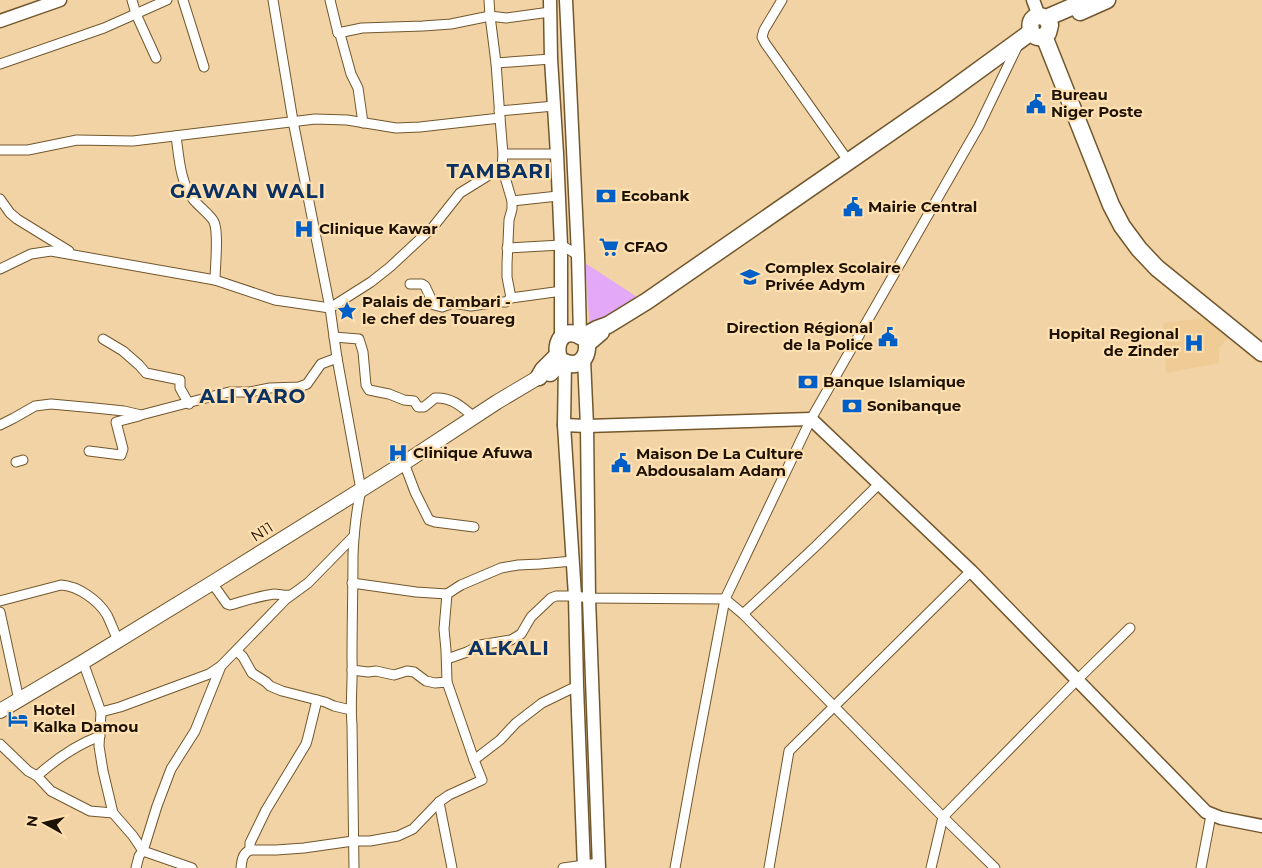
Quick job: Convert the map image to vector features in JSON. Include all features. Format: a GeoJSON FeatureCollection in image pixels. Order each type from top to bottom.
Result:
{"type":"FeatureCollection","features":[{"type":"Feature","properties":{"kind":"highway"},"geometry":{"type":"LineString","coordinates":[[583,344],[570,333],[561,338],[556,349],[561,360],[570,364],[580,362],[583,344],[608,325],[647,301],[1040,29],[1088,0]]}},
{"type":"Feature","properties":{"kind":"highway"},"geometry":{"type":"LineString","coordinates":[[1040,29],[1107,0]]}},
{"type":"Feature","properties":{"kind":"highway"},"geometry":{"type":"LineString","coordinates":[[1040,29],[1064,69],[1120,204],[1146,246],[1160,260],[1262,344]]}},
{"type":"Feature","properties":{"kind":"highway"},"geometry":{"type":"LineString","coordinates":[[1040,29],[1111,206],[1122,226],[1138,248],[1157,268],[1262,353]]}},
{"type":"Feature","properties":{"kind":"highway"},"geometry":{"type":"LineString","coordinates":[[539,377],[543,370],[561,360]]}},
{"type":"Feature","properties":{"kind":"main road","name":"N11"},"geometry":{"type":"LineString","coordinates":[[0,711],[212,583],[539,377]]}},
{"type":"Feature","properties":{"kind":"street"},"geometry":{"type":"LineString","coordinates":[[0,22],[60,0]]}},
{"type":"Feature","properties":{"kind":"street"},"geometry":{"type":"LineString","coordinates":[[132,0],[136,14],[156,58]]}},
{"type":"Feature","properties":{"kind":"street"},"geometry":{"type":"LineString","coordinates":[[0,64],[104,28],[167,0]]}},
{"type":"Feature","properties":{"kind":"street"},"geometry":{"type":"LineString","coordinates":[[183,0],[204,67]]}},
{"type":"Feature","properties":{"kind":"street"},"geometry":{"type":"LineString","coordinates":[[274,0],[293,121],[330,308],[361,490],[356,510],[352,583],[350,710],[352,725],[354,868]]}},
{"type":"Feature","properties":{"kind":"street"},"geometry":{"type":"LineString","coordinates":[[330,0],[351,74],[358,88],[363,123]]}},
{"type":"Feature","properties":{"kind":"street"},"geometry":{"type":"LineString","coordinates":[[489,0],[496,63],[503,154],[502,167],[512,201],[509,220],[507,277],[511,298]]}},
{"type":"Feature","properties":{"kind":"street"},"geometry":{"type":"LineString","coordinates":[[563,868],[599,866],[589,598],[587,426],[566,0]]}},
{"type":"Feature","properties":{"kind":"street"},"geometry":{"type":"LineString","coordinates":[[782,0],[764,30],[762,37],[849,162]]}},
{"type":"Feature","properties":{"kind":"street"},"geometry":{"type":"LineString","coordinates":[[675,868],[725,599],[811,418],[979,126],[1040,29],[1033,0]]}},
{"type":"Feature","properties":{"kind":"street"},"geometry":{"type":"LineString","coordinates":[[338,33],[362,28],[451,24],[490,16],[506,18],[550,6],[551,59],[558,154],[562,291],[561,338]]}},
{"type":"Feature","properties":{"kind":"street"},"geometry":{"type":"LineString","coordinates":[[496,63],[551,59]]}},
{"type":"Feature","properties":{"kind":"street"},"geometry":{"type":"LineString","coordinates":[[0,150],[28,150],[76,140],[133,141],[293,121],[347,120],[396,128],[420,127],[554,106]]}},
{"type":"Feature","properties":{"kind":"street"},"geometry":{"type":"LineString","coordinates":[[176,136],[180,164],[186,186],[192,198],[214,220],[216,236],[215,280]]}},
{"type":"Feature","properties":{"kind":"street"},"geometry":{"type":"LineString","coordinates":[[503,154],[558,154]]}},
{"type":"Feature","properties":{"kind":"street"},"geometry":{"type":"LineString","coordinates":[[0,269],[32,254],[52,250],[215,280],[274,300],[330,308],[372,282],[390,267],[433,227],[460,193],[502,167]]}},
{"type":"Feature","properties":{"kind":"street"},"geometry":{"type":"LineString","coordinates":[[512,201],[558,196]]}},
{"type":"Feature","properties":{"kind":"street"},"geometry":{"type":"LineString","coordinates":[[0,199],[10,214],[73,254]]}},
{"type":"Feature","properties":{"kind":"street"},"geometry":{"type":"LineString","coordinates":[[508,248],[561,246],[578,255]]}},
{"type":"Feature","properties":{"kind":"street"},"geometry":{"type":"LineString","coordinates":[[410,284],[422,284],[425,286],[434,305],[442,307],[453,303],[472,306],[506,302],[511,298],[562,291]]}},
{"type":"Feature","properties":{"kind":"street"},"geometry":{"type":"LineString","coordinates":[[334,337],[359,339],[363,352],[366,386],[369,390],[414,401],[418,407],[424,407],[435,398],[451,400],[474,417]]}},
{"type":"Feature","properties":{"kind":"street"},"geometry":{"type":"LineString","coordinates":[[103,339],[123,351],[146,373],[180,380],[180,388],[189,404]]}},
{"type":"Feature","properties":{"kind":"street"},"geometry":{"type":"LineString","coordinates":[[89,452],[121,455],[123,449],[116,422],[229,392],[250,392],[306,384],[321,364],[337,358]]}},
{"type":"Feature","properties":{"kind":"street"},"geometry":{"type":"LineString","coordinates":[[561,360],[575,596],[584,867]]}},
{"type":"Feature","properties":{"kind":"street"},"geometry":{"type":"LineString","coordinates":[[0,425],[35,406],[51,404],[124,411],[142,415]]}},
{"type":"Feature","properties":{"kind":"street"},"geometry":{"type":"LineString","coordinates":[[564,425],[587,426],[811,418],[971,571],[1199,806],[1211,815],[1262,826]]}},
{"type":"Feature","properties":{"kind":"street"},"geometry":{"type":"LineString","coordinates":[[404,463],[415,492],[429,520],[474,527]]}},
{"type":"Feature","properties":{"kind":"street"},"geometry":{"type":"LineString","coordinates":[[743,614],[816,546],[878,484]]}},
{"type":"Feature","properties":{"kind":"street"},"geometry":{"type":"LineString","coordinates":[[100,712],[120,707],[209,674],[221,666],[286,599],[308,583],[354,536]]}},
{"type":"Feature","properties":{"kind":"street"},"geometry":{"type":"LineString","coordinates":[[352,583],[416,592],[448,594],[461,585],[501,568],[573,561]]}},
{"type":"Feature","properties":{"kind":"street"},"geometry":{"type":"LineString","coordinates":[[769,868],[789,751],[971,571]]}},
{"type":"Feature","properties":{"kind":"street"},"geometry":{"type":"LineString","coordinates":[[212,583],[230,606],[257,597],[276,594],[283,596],[293,595]]}},
{"type":"Feature","properties":{"kind":"street"},"geometry":{"type":"LineString","coordinates":[[0,601],[61,585],[68,586],[80,590],[98,604],[106,613],[118,640]]}},
{"type":"Feature","properties":{"kind":"street"},"geometry":{"type":"LineString","coordinates":[[241,868],[242,858],[250,850],[304,848],[398,836],[419,823],[439,802],[449,795],[482,780],[447,682],[444,629],[448,594]]}},
{"type":"Feature","properties":{"kind":"street"},"geometry":{"type":"LineString","coordinates":[[447,659],[480,645],[511,640],[521,634],[531,617],[551,598],[556,596],[725,599],[743,614],[943,818],[996,868]]}},
{"type":"Feature","properties":{"kind":"street"},"geometry":{"type":"LineString","coordinates":[[0,612],[19,700]]}},
{"type":"Feature","properties":{"kind":"street"},"geometry":{"type":"LineString","coordinates":[[931,868],[943,818],[1130,628]]}},
{"type":"Feature","properties":{"kind":"street"},"geometry":{"type":"LineString","coordinates":[[237,651],[243,657],[252,674],[270,686],[350,710]]}},
{"type":"Feature","properties":{"kind":"street"},"geometry":{"type":"LineString","coordinates":[[83,662],[100,712],[99,746],[113,813],[143,851],[192,868]]}},
{"type":"Feature","properties":{"kind":"street"},"geometry":{"type":"LineString","coordinates":[[136,868],[170,769],[195,731],[221,666]]}},
{"type":"Feature","properties":{"kind":"street"},"geometry":{"type":"LineString","coordinates":[[352,670],[394,675],[407,671],[414,672],[426,681],[435,683],[447,682]]}},
{"type":"Feature","properties":{"kind":"street"},"geometry":{"type":"LineString","coordinates":[[474,760],[542,703],[577,686]]}},
{"type":"Feature","properties":{"kind":"street"},"geometry":{"type":"LineString","coordinates":[[250,850],[250,843],[266,810],[306,744],[317,700]]}},
{"type":"Feature","properties":{"kind":"street"},"geometry":{"type":"LineString","coordinates":[[37,776],[77,746],[100,736]]}},
{"type":"Feature","properties":{"kind":"street"},"geometry":{"type":"LineString","coordinates":[[0,744],[28,772],[37,776],[51,790],[90,811],[113,813]]}},
{"type":"Feature","properties":{"kind":"street"},"geometry":{"type":"LineString","coordinates":[[439,802],[452,868]]}},
{"type":"Feature","properties":{"kind":"street"},"geometry":{"type":"LineString","coordinates":[[1201,868],[1211,815]]}},
{"type":"Feature","properties":{"kind":"shaded area"},"geometry":{"type":"Polygon","coordinates":[[[585,263],[640,299],[590,330],[585,263]]]}},
{"type":"Feature","properties":{"kind":"shaded area","name":"Hopital Regional de Zinder"},"geometry":{"type":"Polygon","coordinates":[[[1203,318],[1228,338],[1219,348],[1219,363],[1166,373],[1163,323],[1203,318]]]}},
{"type":"Feature","properties":{"kind":"place","name":"Bureau Niger Poste"},"geometry":{"type":"Point","coordinates":[1036,104]}},
{"type":"Feature","properties":{"kind":"place","name":"Ecobank"},"geometry":{"type":"Point","coordinates":[606,196]}},
{"type":"Feature","properties":{"kind":"place","name":"Mairie Central"},"geometry":{"type":"Point","coordinates":[853,207]}},
{"type":"Feature","properties":{"kind":"place","name":"Clinique Kawar"},"geometry":{"type":"Point","coordinates":[304,229]}},
{"type":"Feature","properties":{"kind":"place","name":"CFAO"},"geometry":{"type":"Point","coordinates":[609,247]}},
{"type":"Feature","properties":{"kind":"place","name":"Complex Scolaire Privée Adym"},"geometry":{"type":"Point","coordinates":[750,277]}},
{"type":"Feature","properties":{"kind":"place","name":"Palais de Tambari - le chef des Touareg"},"geometry":{"type":"Point","coordinates":[347,311]}},
{"type":"Feature","properties":{"kind":"place","name":"Direction Régional de la Police"},"geometry":{"type":"Point","coordinates":[888,337]}},
{"type":"Feature","properties":{"kind":"place","name":"Hopital Regional de Zinder"},"geometry":{"type":"Point","coordinates":[1194,343]}},
{"type":"Feature","properties":{"kind":"place","name":"Banque Islamique"},"geometry":{"type":"Point","coordinates":[808,382]}},
{"type":"Feature","properties":{"kind":"place","name":"Sonibanque"},"geometry":{"type":"Point","coordinates":[852,406]}},
{"type":"Feature","properties":{"kind":"place","name":"Clinique Afuwa"},"geometry":{"type":"Point","coordinates":[398,453]}},
{"type":"Feature","properties":{"kind":"place","name":"Maison De La Culture Abdousalam Adam"},"geometry":{"type":"Point","coordinates":[621,463]}},
{"type":"Feature","properties":{"kind":"place","name":"Hotel Kalka Damou"},"geometry":{"type":"Point","coordinates":[18,719]}},
{"type":"Feature","properties":{"kind":"district","name":"TAMBARI"},"geometry":{"type":"Point","coordinates":[499,171]}},
{"type":"Feature","properties":{"kind":"district","name":"GAWAN WALI"},"geometry":{"type":"Point","coordinates":[248,191]}},
{"type":"Feature","properties":{"kind":"district","name":"ALI YARO"},"geometry":{"type":"Point","coordinates":[253,396]}},
{"type":"Feature","properties":{"kind":"district","name":"ALKALI"},"geometry":{"type":"Point","coordinates":[509,648]}}]}
